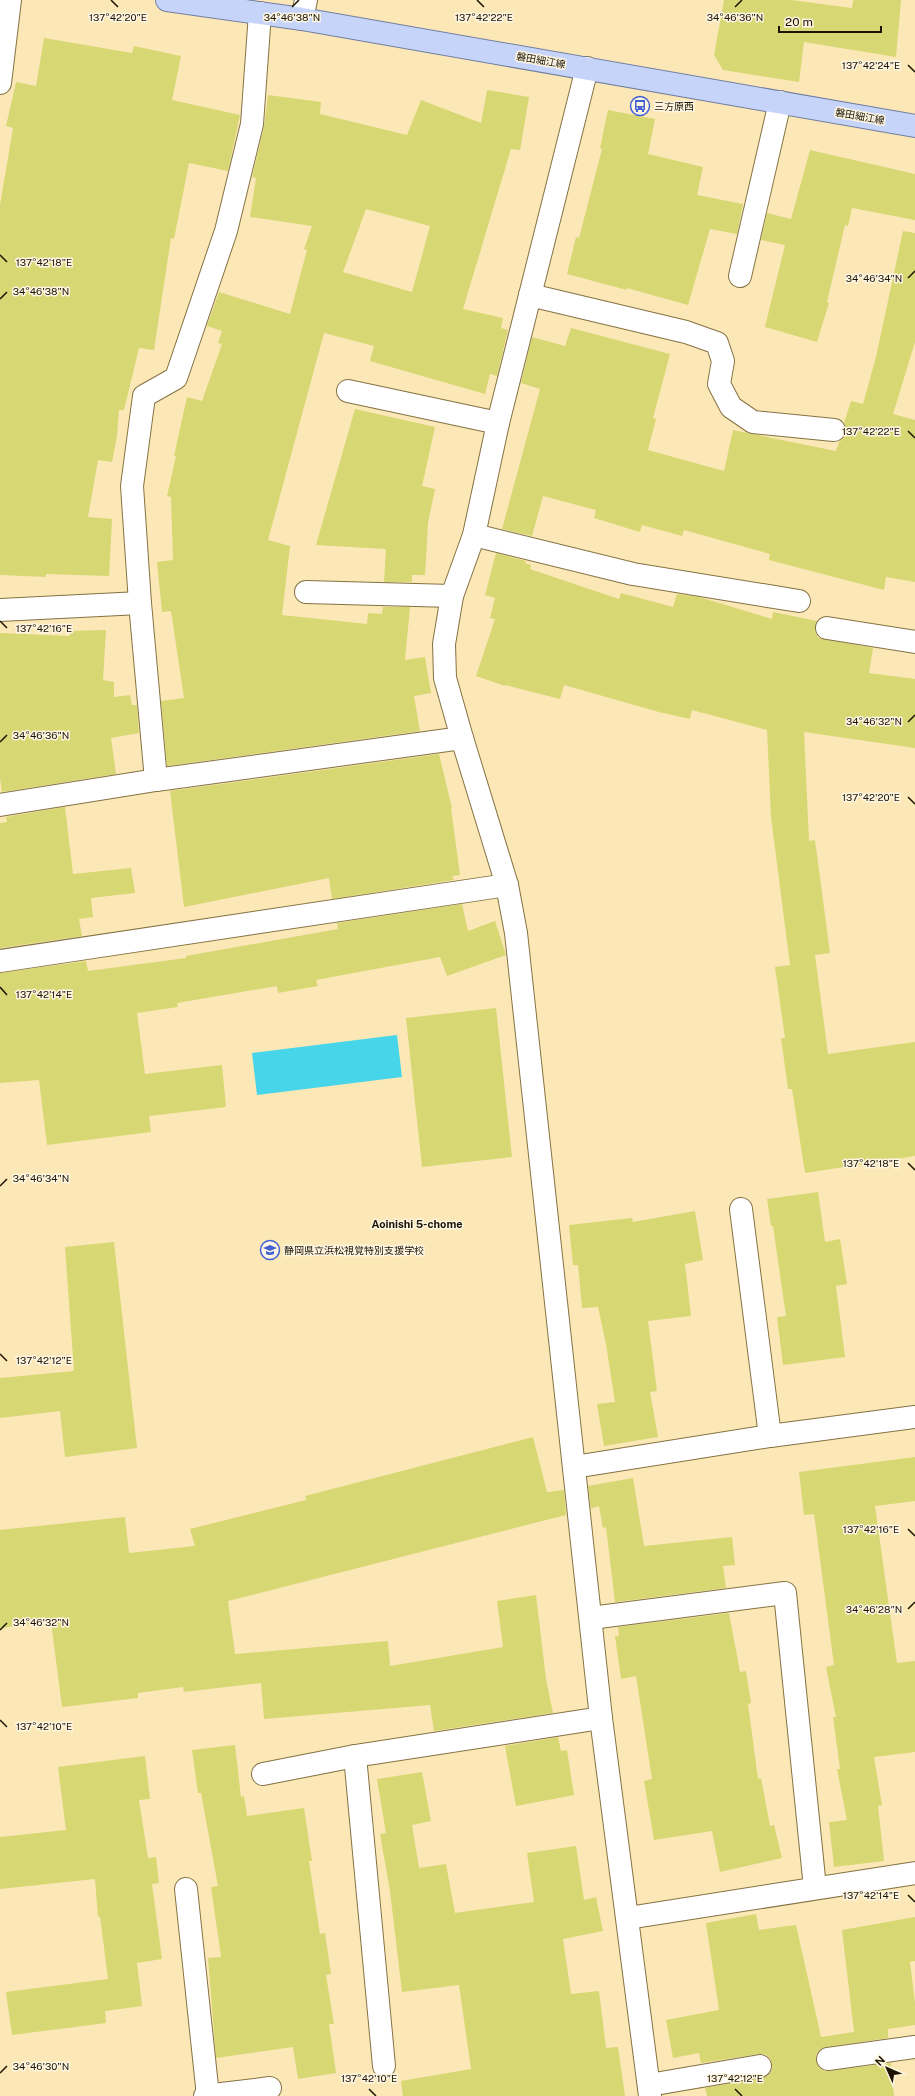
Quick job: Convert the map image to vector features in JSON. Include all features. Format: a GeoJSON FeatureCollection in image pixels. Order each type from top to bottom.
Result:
{"type":"FeatureCollection","features":[{"type":"Feature","properties":{"kind":"main road","name":"磐田細江線"},"geometry":{"type":"LineString","coordinates":[[166,0],[260,13],[304,9],[587,68],[780,102],[914,122]]}},
{"type":"Feature","properties":{"kind":"street"},"geometry":{"type":"LineString","coordinates":[[0,83],[10,0]]}},
{"type":"Feature","properties":{"kind":"street"},"geometry":{"type":"LineString","coordinates":[[156,780],[140,602],[132,486],[144,396],[176,378],[226,231],[252,124],[260,13]]}},
{"type":"Feature","properties":{"kind":"street"},"geometry":{"type":"LineString","coordinates":[[587,68],[498,423],[474,535],[452,596],[444,644],[445,678],[507,885],[516,933],[601,1718],[650,2090],[760,2066]]}},
{"type":"Feature","properties":{"kind":"street"},"geometry":{"type":"LineString","coordinates":[[740,276],[780,102]]}},
{"type":"Feature","properties":{"kind":"street"},"geometry":{"type":"LineString","coordinates":[[530,295],[686,332],[717,343],[723,361],[720,384],[731,408],[753,422],[834,430]]}},
{"type":"Feature","properties":{"kind":"street"},"geometry":{"type":"LineString","coordinates":[[348,391],[498,423]]}},
{"type":"Feature","properties":{"kind":"street"},"geometry":{"type":"LineString","coordinates":[[474,535],[633,574],[799,601]]}},
{"type":"Feature","properties":{"kind":"street"},"geometry":{"type":"LineString","coordinates":[[306,592],[452,596]]}},
{"type":"Feature","properties":{"kind":"street"},"geometry":{"type":"LineString","coordinates":[[0,610],[140,602]]}},
{"type":"Feature","properties":{"kind":"street"},"geometry":{"type":"LineString","coordinates":[[827,628],[915,642]]}},
{"type":"Feature","properties":{"kind":"street"},"geometry":{"type":"LineString","coordinates":[[0,805],[156,780],[462,738]]}},
{"type":"Feature","properties":{"kind":"street"},"geometry":{"type":"LineString","coordinates":[[0,961],[507,885]]}},
{"type":"Feature","properties":{"kind":"street"},"geometry":{"type":"LineString","coordinates":[[741,1209],[770,1436]]}},
{"type":"Feature","properties":{"kind":"street"},"geometry":{"type":"LineString","coordinates":[[574,1467],[770,1436],[915,1417]]}},
{"type":"Feature","properties":{"kind":"street"},"geometry":{"type":"LineString","coordinates":[[591,1618],[785,1593],[815,1888]]}},
{"type":"Feature","properties":{"kind":"street"},"geometry":{"type":"LineString","coordinates":[[263,1774],[355,1756],[601,1718]]}},
{"type":"Feature","properties":{"kind":"street"},"geometry":{"type":"LineString","coordinates":[[355,1756],[384,2066]]}},
{"type":"Feature","properties":{"kind":"street"},"geometry":{"type":"LineString","coordinates":[[628,1918],[915,1873]]}},
{"type":"Feature","properties":{"kind":"street"},"geometry":{"type":"LineString","coordinates":[[186,1889],[206,2096],[270,2088]]}},
{"type":"Feature","properties":{"kind":"street"},"geometry":{"type":"LineString","coordinates":[[828,2059],[915,2047]]}},
{"type":"Feature","properties":{"kind":"water"},"geometry":{"type":"Polygon","coordinates":[[[397,1035],[402,1077],[257,1095],[252,1053],[397,1035]]]}},
{"type":"Feature","properties":{"kind":"building"},"geometry":{"type":"Polygon","coordinates":[[[724,0],[791,0],[852,8],[853,0],[901,0],[896,57],[804,42],[799,82],[723,70],[714,55],[724,0]]]}},
{"type":"Feature","properties":{"kind":"building"},"geometry":{"type":"Polygon","coordinates":[[[44,38],[132,53],[134,46],[181,56],[172,100],[240,115],[228,171],[189,163],[174,239],[171,238],[154,350],[139,348],[124,410],[119,410],[117,436],[112,462],[98,460],[88,517],[112,519],[109,576],[46,574],[46,577],[0,575],[0,205],[13,128],[6,126],[16,82],[36,86],[44,38]]]}},
{"type":"Feature","properties":{"kind":"building"},"geometry":{"type":"Polygon","coordinates":[[[487,90],[529,97],[520,150],[511,149],[463,309],[503,318],[501,328],[508,330],[497,376],[490,374],[485,394],[370,361],[374,346],[324,333],[268,540],[290,546],[282,615],[367,624],[368,613],[382,614],[383,607],[410,607],[405,660],[425,657],[431,693],[414,696],[420,731],[167,766],[161,701],[184,698],[171,611],[162,612],[157,562],[173,560],[171,497],[167,496],[187,397],[202,401],[222,344],[218,343],[222,331],[207,326],[219,292],[290,314],[307,250],[304,249],[312,226],[250,217],[256,178],[252,177],[264,127],[268,95],[321,102],[320,114],[407,135],[421,100],[481,123],[487,90]],[[366,209],[343,272],[412,292],[430,226],[366,209]]]}},
{"type":"Feature","properties":{"kind":"building"},"geometry":{"type":"Polygon","coordinates":[[[608,110],[655,119],[648,154],[703,167],[697,195],[743,204],[737,234],[710,229],[688,305],[627,288],[627,290],[567,274],[576,237],[579,238],[602,149],[600,148],[608,110]]]}},
{"type":"Feature","properties":{"kind":"building"},"geometry":{"type":"Polygon","coordinates":[[[810,150],[915,174],[915,220],[852,208],[848,226],[845,225],[827,302],[829,303],[817,342],[765,327],[785,245],[761,240],[767,213],[791,219],[810,150]]]}},
{"type":"Feature","properties":{"kind":"building"},"geometry":{"type":"Polygon","coordinates":[[[903,231],[915,233],[915,342],[893,414],[915,420],[915,582],[886,577],[884,590],[769,560],[770,554],[684,530],[682,536],[642,525],[640,532],[594,518],[596,510],[543,496],[532,536],[502,529],[540,389],[521,383],[532,337],[565,346],[571,328],[670,354],[653,418],[656,419],[648,450],[724,471],[733,430],[836,451],[839,442],[844,438],[846,432],[844,423],[851,401],[863,404],[876,357],[903,231]]]}},
{"type":"Feature","properties":{"kind":"building"},"geometry":{"type":"Polygon","coordinates":[[[355,409],[435,427],[422,486],[435,489],[428,523],[425,575],[412,575],[412,582],[384,582],[386,549],[316,545],[355,409]]]}},
{"type":"Feature","properties":{"kind":"building"},"geometry":{"type":"Polygon","coordinates":[[[496,553],[526,561],[525,563],[531,565],[530,569],[619,599],[621,593],[673,607],[677,594],[699,597],[772,619],[773,612],[817,621],[815,632],[819,638],[873,648],[869,673],[915,679],[915,748],[804,732],[809,841],[815,840],[830,953],[815,955],[828,1054],[915,1042],[915,1156],[805,1173],[792,1089],[788,1089],[781,1038],[785,1038],[775,967],[790,965],[771,817],[767,730],[692,710],[690,719],[659,712],[564,685],[560,699],[505,686],[476,676],[495,619],[490,618],[495,598],[485,595],[496,553]]]}},
{"type":"Feature","properties":{"kind":"building"},"geometry":{"type":"Polygon","coordinates":[[[106,630],[103,680],[114,682],[114,697],[130,695],[132,705],[137,705],[139,733],[111,738],[116,774],[2,792],[0,778],[0,633],[70,636],[70,631],[106,630]]]}},
{"type":"Feature","properties":{"kind":"building"},"geometry":{"type":"Polygon","coordinates":[[[439,754],[452,808],[460,875],[452,876],[454,880],[332,899],[329,878],[184,907],[170,791],[439,754]]]}},
{"type":"Feature","properties":{"kind":"building"},"geometry":{"type":"Polygon","coordinates":[[[65,807],[73,874],[131,868],[135,893],[91,898],[93,917],[79,919],[82,936],[0,948],[0,823],[7,822],[6,817],[65,807]]]}},
{"type":"Feature","properties":{"kind":"building"},"geometry":{"type":"Polygon","coordinates":[[[462,904],[468,931],[495,921],[506,955],[447,976],[440,957],[316,980],[318,986],[278,993],[277,986],[177,1003],[178,1007],[137,1013],[145,1074],[222,1065],[226,1107],[149,1116],[151,1132],[47,1145],[39,1080],[0,1083],[0,973],[86,961],[88,971],[186,958],[186,956],[338,929],[337,923],[462,904]]]}},
{"type":"Feature","properties":{"kind":"building"},"geometry":{"type":"Polygon","coordinates":[[[496,1008],[512,1157],[422,1167],[406,1018],[496,1008]]]}},
{"type":"Feature","properties":{"kind":"building"},"geometry":{"type":"Polygon","coordinates":[[[818,1192],[825,1242],[840,1239],[847,1284],[836,1286],[845,1357],[783,1365],[777,1317],[786,1316],[773,1226],[771,1226],[767,1199],[818,1192]]]}},
{"type":"Feature","properties":{"kind":"building"},"geometry":{"type":"Polygon","coordinates":[[[695,1211],[703,1260],[685,1264],[691,1316],[648,1321],[657,1391],[650,1392],[658,1437],[604,1446],[597,1404],[615,1402],[606,1344],[598,1307],[582,1308],[578,1265],[573,1265],[569,1225],[632,1218],[633,1222],[695,1211]]]}},
{"type":"Feature","properties":{"kind":"building"},"geometry":{"type":"Polygon","coordinates":[[[114,1242],[137,1448],[65,1457],[60,1411],[0,1418],[0,1378],[74,1371],[65,1247],[114,1242]]]}},
{"type":"Feature","properties":{"kind":"building"},"geometry":{"type":"Polygon","coordinates":[[[533,1437],[547,1492],[564,1490],[566,1515],[228,1601],[235,1654],[388,1641],[390,1666],[503,1647],[497,1601],[536,1595],[546,1679],[553,1713],[434,1731],[430,1705],[264,1719],[261,1683],[184,1692],[183,1687],[138,1693],[138,1698],[62,1707],[51,1622],[0,1628],[0,1530],[125,1517],[129,1553],[195,1546],[190,1529],[306,1500],[305,1496],[533,1437]]]}},
{"type":"Feature","properties":{"kind":"building"},"geometry":{"type":"Polygon","coordinates":[[[915,1457],[915,1501],[875,1506],[897,1663],[915,1661],[915,1752],[874,1757],[882,1805],[878,1806],[884,1861],[834,1867],[829,1822],[847,1820],[837,1769],[840,1769],[833,1717],[836,1717],[826,1667],[834,1665],[814,1514],[804,1515],[799,1472],[915,1457]]]}},
{"type":"Feature","properties":{"kind":"building"},"geometry":{"type":"Polygon","coordinates":[[[633,1478],[644,1546],[732,1537],[735,1565],[723,1566],[726,1588],[615,1602],[606,1527],[603,1528],[599,1506],[591,1509],[588,1486],[633,1478]]]}},
{"type":"Feature","properties":{"kind":"building"},"geometry":{"type":"Polygon","coordinates":[[[729,1613],[740,1672],[746,1671],[751,1703],[748,1704],[758,1779],[761,1778],[770,1826],[774,1825],[782,1858],[720,1872],[712,1831],[654,1840],[644,1781],[652,1779],[636,1676],[621,1679],[615,1636],[619,1636],[618,1627],[729,1613]]]}},
{"type":"Feature","properties":{"kind":"building"},"geometry":{"type":"Polygon","coordinates":[[[558,1737],[561,1751],[567,1750],[574,1795],[516,1806],[505,1746],[558,1737]]]}},
{"type":"Feature","properties":{"kind":"building"},"geometry":{"type":"Polygon","coordinates":[[[235,1745],[241,1797],[244,1796],[247,1816],[304,1808],[312,1861],[309,1861],[320,1934],[325,1933],[331,1974],[326,1975],[334,2024],[329,2024],[336,2073],[298,2079],[293,2047],[216,2058],[208,1958],[221,1957],[211,1887],[218,1886],[201,1793],[198,1793],[192,1750],[235,1745]]]}},
{"type":"Feature","properties":{"kind":"building"},"geometry":{"type":"Polygon","coordinates":[[[145,1756],[150,1799],[139,1800],[148,1858],[156,1857],[159,1883],[152,1884],[162,1959],[137,1963],[142,2006],[105,2011],[106,2023],[12,2035],[6,1992],[108,1979],[100,1916],[98,1917],[95,1879],[0,1889],[0,1837],[66,1830],[58,1767],[145,1756]]]}},
{"type":"Feature","properties":{"kind":"building"},"geometry":{"type":"Polygon","coordinates":[[[422,1772],[431,1821],[412,1825],[419,1868],[446,1864],[455,1913],[534,1902],[527,1853],[576,1846],[584,1900],[596,1897],[603,1931],[563,1939],[571,1994],[599,1991],[606,2048],[618,2047],[625,2096],[403,2096],[401,2081],[471,2069],[459,1985],[402,1992],[390,1891],[380,1834],[386,1833],[377,1779],[422,1772]]]}},
{"type":"Feature","properties":{"kind":"building"},"geometry":{"type":"Polygon","coordinates":[[[756,1914],[759,1930],[796,1925],[821,2037],[854,2032],[842,1930],[915,1917],[915,1961],[910,1962],[915,2003],[915,2025],[888,2029],[888,2038],[826,2047],[820,2049],[816,2055],[818,2067],[824,2071],[891,2063],[894,2096],[707,2096],[705,2088],[768,2076],[772,2070],[770,2058],[765,2054],[758,2054],[701,2063],[699,2053],[673,2058],[666,2020],[719,2010],[706,1923],[756,1914]]]}},
{"type":"Feature","properties":{"kind":"place","name":"三方原西"},"geometry":{"type":"Point","coordinates":[640,106]}},
{"type":"Feature","properties":{"kind":"place","name":"静岡県立浜松視覚特別支援学校"},"geometry":{"type":"Point","coordinates":[270,1250]}},
{"type":"Feature","properties":{"kind":"district","name":"Aoinishi 5-chome"},"geometry":{"type":"Point","coordinates":[417,1224]}}]}
